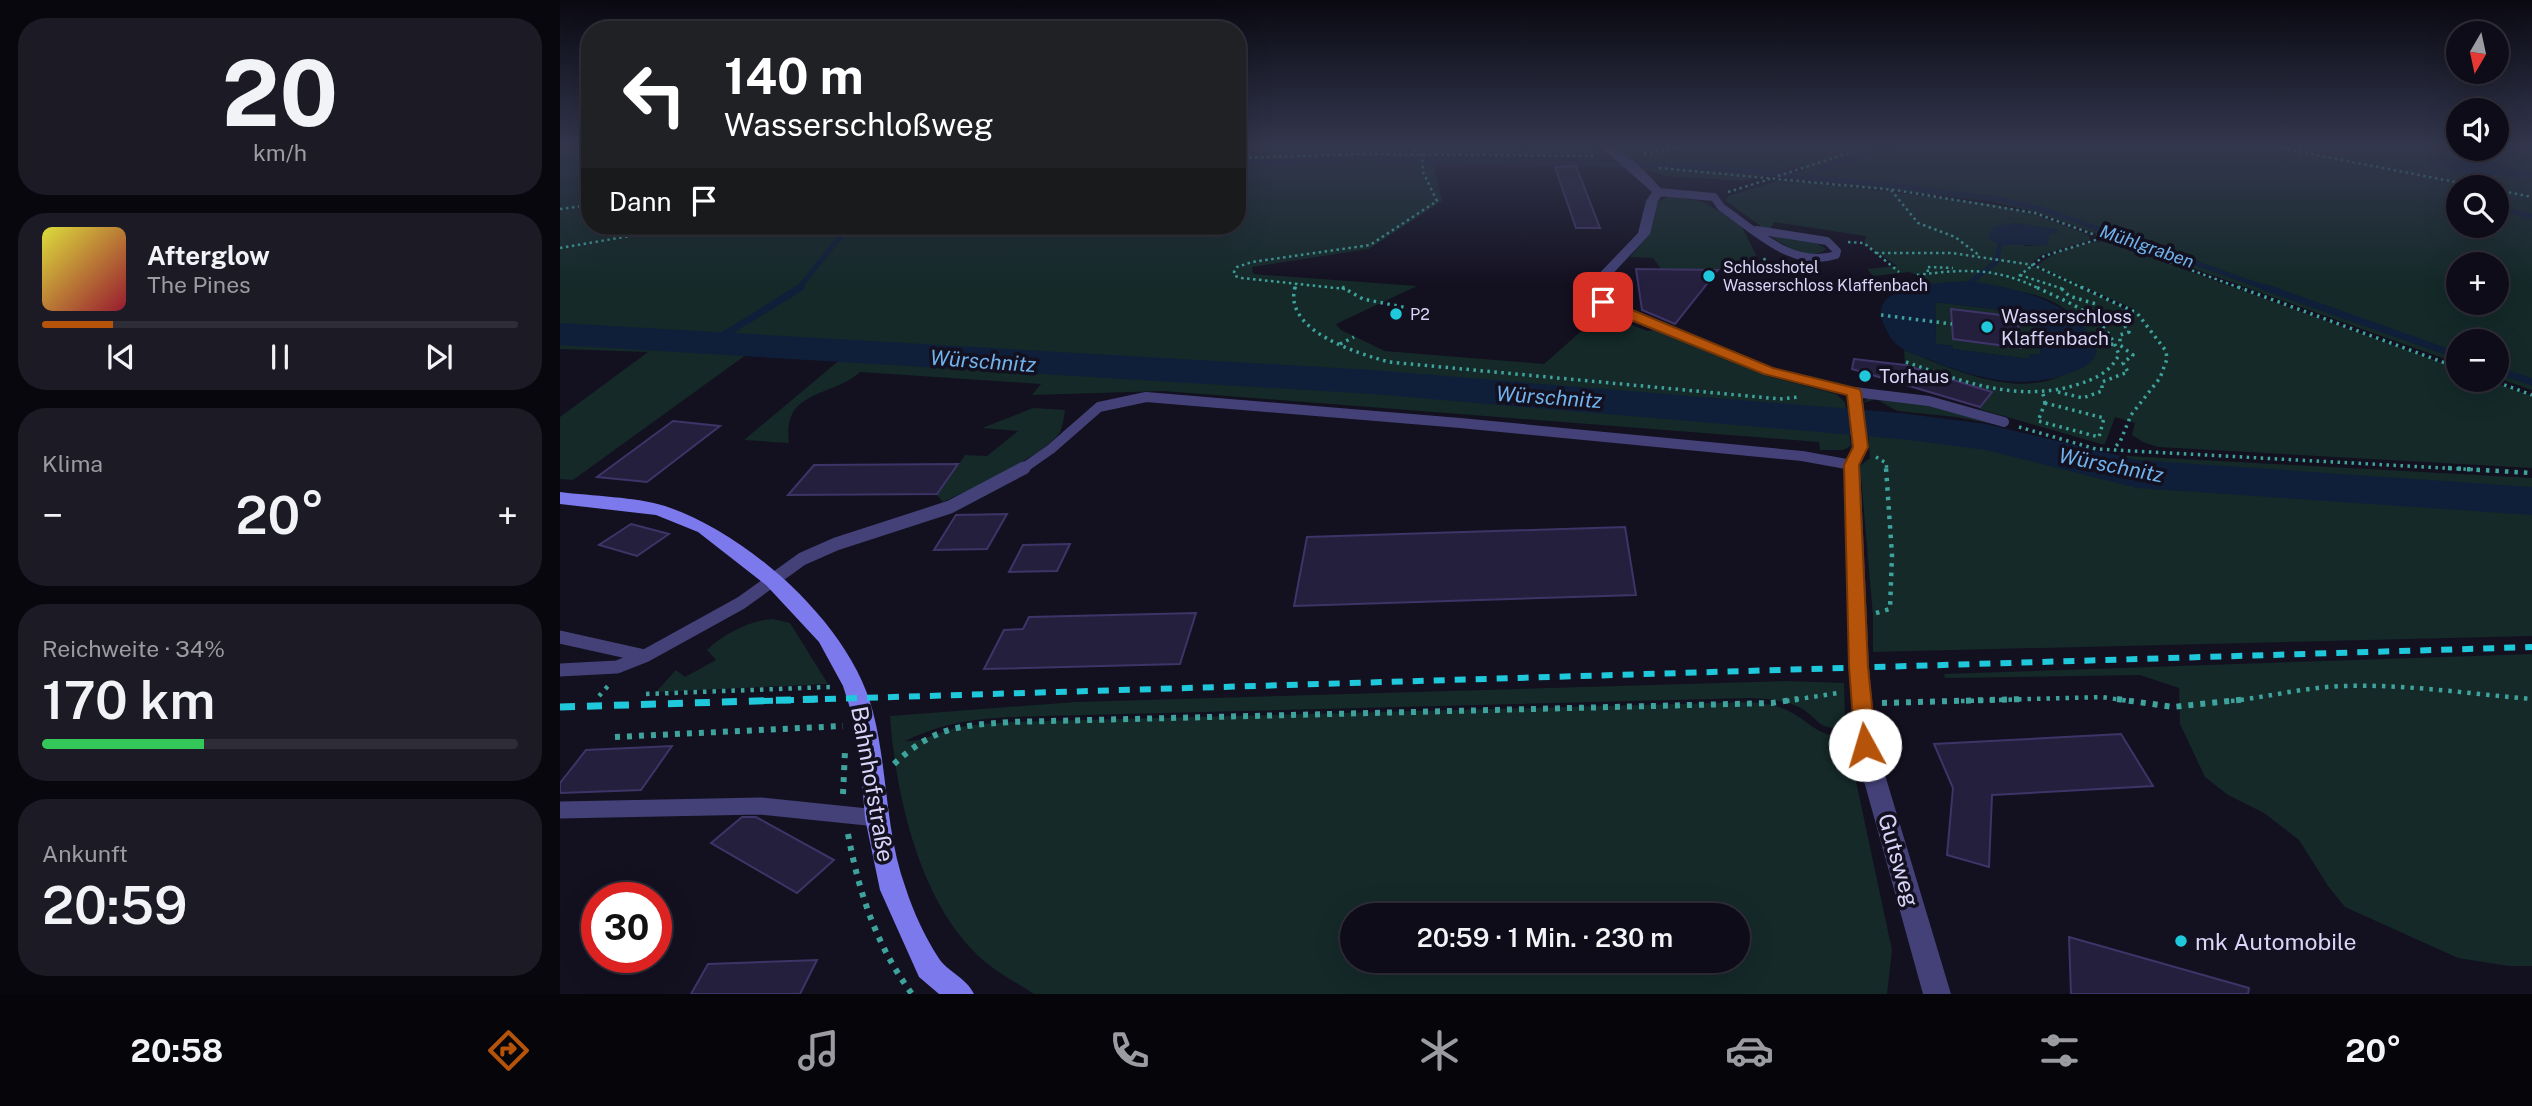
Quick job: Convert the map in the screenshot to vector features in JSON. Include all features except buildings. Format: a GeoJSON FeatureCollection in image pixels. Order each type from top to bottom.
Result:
{"type":"FeatureCollection","features":[{"type":"Feature","properties":{"kind":"main road","name":"Bahnhofstraße"},"geometry":{"type":"LineString","coordinates":[[560,498],[659,510],[704,528],[773,580],[826,637],[853,686],[864,725],[877,818],[893,890],[929,968],[960,994]]}},
{"type":"Feature","properties":{"kind":"street"},"geometry":{"type":"LineString","coordinates":[[1658,192],[1652,201],[1644,234],[1599,281],[1596,290],[1603,302],[1619,311],[1768,371],[1849,395]]}},
{"type":"Feature","properties":{"kind":"street","name":"Gutsweg"},"geometry":{"type":"LineString","coordinates":[[1849,395],[1856,456],[1858,618],[1865,745],[1937,994]]}},
{"type":"Feature","properties":{"kind":"lane"},"geometry":{"type":"LineString","coordinates":[[1662,192],[1714,197],[1721,207],[1793,256],[1805,260],[1829,259],[1836,255],[1837,251],[1826,241],[1757,230]]}},
{"type":"Feature","properties":{"kind":"lane"},"geometry":{"type":"LineString","coordinates":[[1849,395],[1929,401],[2004,422]]}},
{"type":"Feature","properties":{"kind":"lane"},"geometry":{"type":"LineString","coordinates":[[560,670],[617,667],[645,656],[741,603],[802,559],[836,544],[950,507],[1020,471],[1051,449],[1099,407],[1146,397],[1820,458],[1856,456]]}},
{"type":"Feature","properties":{"kind":"lane"},"geometry":{"type":"LineString","coordinates":[[560,637],[645,656]]}},
{"type":"Feature","properties":{"kind":"lane"},"geometry":{"type":"LineString","coordinates":[[560,810],[761,806],[877,818]]}},
{"type":"Feature","properties":{"kind":"path"},"geometry":{"type":"LineString","coordinates":[[1408,308],[1363,299],[1341,287],[1242,278],[1235,276],[1234,272],[1237,267],[1252,262],[1370,245],[1437,201],[1432,192]]}},
{"type":"Feature","properties":{"kind":"path"},"geometry":{"type":"LineString","coordinates":[[1714,197],[1729,192]]}},
{"type":"Feature","properties":{"kind":"path"},"geometry":{"type":"LineString","coordinates":[[1893,192],[1918,223],[1955,237],[1980,257]]}},
{"type":"Feature","properties":{"kind":"path"},"geometry":{"type":"LineString","coordinates":[[1911,192],[1990,202],[2035,213],[2446,363]]}},
{"type":"Feature","properties":{"kind":"path"},"geometry":{"type":"LineString","coordinates":[[2509,192],[2532,197]]}},
{"type":"Feature","properties":{"kind":"path"},"geometry":{"type":"LineString","coordinates":[[560,209],[581,206]]}},
{"type":"Feature","properties":{"kind":"path"},"geometry":{"type":"LineString","coordinates":[[560,248],[636,235]]}},
{"type":"Feature","properties":{"kind":"path"},"geometry":{"type":"LineString","coordinates":[[2019,277],[2043,256],[2103,237]]}},
{"type":"Feature","properties":{"kind":"path"},"geometry":{"type":"LineString","coordinates":[[1826,241],[1864,243],[1899,272]]}},
{"type":"Feature","properties":{"kind":"path"},"geometry":{"type":"LineString","coordinates":[[1876,253],[1952,253],[2032,265],[2137,313],[2166,351],[2167,359],[2160,378],[2132,415],[2120,442],[2112,450]]}},
{"type":"Feature","properties":{"kind":"path"},"geometry":{"type":"LineString","coordinates":[[1906,362],[2008,392],[2043,394],[2057,392],[2107,374],[2119,355],[2120,334],[2129,332],[2123,323],[2108,320],[2095,304],[2070,296],[2066,290],[2055,284],[1969,269],[1917,275]]}},
{"type":"Feature","properties":{"kind":"path"},"geometry":{"type":"LineString","coordinates":[[2019,277],[2086,311],[2133,355],[2123,363],[2128,372],[2102,382],[2102,391],[2083,398],[2057,392]]}},
{"type":"Feature","properties":{"kind":"path"},"geometry":{"type":"LineString","coordinates":[[1297,283],[1293,295],[1294,310],[1300,317],[1339,345],[1363,356],[1420,366],[1780,398],[1849,395]]}},
{"type":"Feature","properties":{"kind":"path"},"geometry":{"type":"LineString","coordinates":[[1881,315],[1952,324]]}},
{"type":"Feature","properties":{"kind":"path"},"geometry":{"type":"LineString","coordinates":[[1339,345],[1354,337]]}},
{"type":"Feature","properties":{"kind":"path"},"geometry":{"type":"LineString","coordinates":[[2090,341],[2120,345]]}},
{"type":"Feature","properties":{"kind":"path"},"geometry":{"type":"LineString","coordinates":[[2509,387],[2532,395]]}},
{"type":"Feature","properties":{"kind":"path"},"geometry":{"type":"LineString","coordinates":[[2043,394],[2045,403],[2038,421],[2099,437],[2104,418],[2045,403]]}},
{"type":"Feature","properties":{"kind":"path"},"geometry":{"type":"LineString","coordinates":[[2004,422],[2096,449],[2532,473]]}},
{"type":"Feature","properties":{"kind":"path"},"geometry":{"type":"LineString","coordinates":[[1856,456],[1886,463],[1892,588],[1890,609],[1858,618]]}},
{"type":"Feature","properties":{"kind":"path"},"geometry":{"type":"LineString","coordinates":[[599,696],[610,683]]}},
{"type":"Feature","properties":{"kind":"path"},"geometry":{"type":"LineString","coordinates":[[646,694],[853,686]]}},
{"type":"Feature","properties":{"kind":"path"},"geometry":{"type":"LineString","coordinates":[[872,771],[896,763],[911,747],[927,736],[968,726],[996,723],[1772,703],[1861,697],[1924,703],[2102,697],[2173,707],[2342,686],[2380,686],[2532,699]]}},
{"type":"Feature","properties":{"kind":"path"},"geometry":{"type":"LineString","coordinates":[[615,737],[864,725]]}},
{"type":"Feature","properties":{"kind":"green space"},"geometry":{"type":"Polygon","coordinates":[[[560,192],[581,192],[581,235],[1246,235],[1246,192],[1440,192],[1442,201],[1369,249],[1252,267],[1253,274],[1417,286],[1336,324],[1341,330],[1385,351],[1544,364],[1604,311],[1647,331],[1657,330],[1767,376],[1836,394],[1845,402],[1851,446],[1843,450],[1820,450],[1819,442],[1163,391],[1032,395],[1041,384],[860,372],[801,404],[793,413],[789,426],[789,443],[744,440],[842,358],[750,352],[573,480],[560,479],[560,417],[648,352],[560,349],[560,192]]]}},
{"type":"Feature","properties":{"kind":"green space"},"geometry":{"type":"Polygon","coordinates":[[[1740,192],[1894,192],[1990,204],[2034,214],[2089,235],[2090,240],[2041,255],[2030,265],[2133,313],[2136,310],[2036,266],[2069,248],[2106,241],[2446,364],[2446,392],[2509,392],[2509,388],[2532,396],[2532,468],[2158,447],[2132,435],[2135,423],[2115,417],[2105,444],[2101,444],[1979,409],[1991,392],[1905,365],[1904,350],[1959,371],[1998,382],[2037,383],[2061,376],[2097,351],[2072,316],[2041,297],[2021,292],[1957,286],[1919,286],[1907,289],[1908,284],[1920,280],[1917,275],[1909,272],[1873,276],[1867,269],[1897,266],[1864,243],[1866,236],[1774,222],[1769,232],[1726,201],[1728,196],[1740,192]],[[2013,223],[2025,246],[2047,245],[2049,234],[2058,232],[2056,229],[2013,223]]]}},
{"type":"Feature","properties":{"kind":"green space"},"geometry":{"type":"Polygon","coordinates":[[[1914,192],[2446,192],[2446,238],[2509,238],[2509,192],[2532,192],[2532,390],[2509,382],[2509,329],[2446,329],[2446,359],[2036,212],[1990,201],[1914,192]]]}},
{"type":"Feature","properties":{"kind":"green space"},"geometry":{"type":"Polygon","coordinates":[[[1669,196],[1703,202],[1740,223],[1756,255],[1747,270],[1661,269],[1653,258],[1630,257],[1646,238],[1656,203],[1669,196]]]}},
{"type":"Feature","properties":{"kind":"green space"},"geometry":{"type":"Polygon","coordinates":[[[1768,235],[1815,242],[1826,249],[1820,253],[1805,253],[1768,235]]]}},
{"type":"Feature","properties":{"kind":"green space"},"geometry":{"type":"Polygon","coordinates":[[[1935,302],[2026,313],[2035,318],[2041,355],[2029,354],[2029,359],[1953,349],[1953,346],[1936,344],[1935,302]]]}},
{"type":"Feature","properties":{"kind":"green space"},"geometry":{"type":"Polygon","coordinates":[[[1876,398],[1926,403],[1999,425],[1897,411],[1876,399],[1863,403],[1867,399],[1876,398]]]}},
{"type":"Feature","properties":{"kind":"green space"},"geometry":{"type":"Polygon","coordinates":[[[1033,408],[1065,410],[1060,432],[1052,441],[1006,471],[943,502],[937,495],[965,455],[987,456],[1018,431],[982,428],[1033,408]]]}},
{"type":"Feature","properties":{"kind":"green space"},"geometry":{"type":"Polygon","coordinates":[[[1868,431],[1981,446],[2140,479],[2223,489],[2532,507],[2532,636],[1873,652],[1873,616],[1860,466],[1870,458],[1868,431]]]}},
{"type":"Feature","properties":{"kind":"green space"},"geometry":{"type":"Polygon","coordinates":[[[2110,455],[2532,478],[2532,496],[2136,470],[2109,463],[2110,455]]]}},
{"type":"Feature","properties":{"kind":"green space"},"geometry":{"type":"Polygon","coordinates":[[[773,619],[790,623],[828,684],[656,692],[676,670],[685,677],[716,660],[707,650],[729,633],[756,622],[773,619]]]}},
{"type":"Feature","properties":{"kind":"green space"},"geometry":{"type":"Polygon","coordinates":[[[2532,654],[2532,966],[2509,966],[2458,958],[2345,907],[2328,886],[2299,840],[2264,813],[2228,795],[2205,777],[2180,724],[2179,688],[2140,675],[1945,678],[1944,674],[2532,654]]]}},
{"type":"Feature","properties":{"kind":"green space"},"geometry":{"type":"Polygon","coordinates":[[[1787,681],[1844,683],[1845,725],[1830,728],[1789,703],[1751,698],[1011,717],[956,723],[905,741],[922,739],[963,726],[1010,722],[1751,702],[1778,707],[1848,744],[1892,950],[1887,994],[1034,994],[989,965],[965,942],[929,884],[906,817],[898,782],[890,716],[1076,702],[1787,681]]]}},
{"type":"Feature","properties":{"kind":"water"},"geometry":{"type":"Polygon","coordinates":[[[2013,223],[2057,229],[2059,232],[2050,234],[2047,245],[2000,245],[1988,239],[1993,227],[2013,223]]]}},
{"type":"Feature","properties":{"kind":"water"},"geometry":{"type":"Polygon","coordinates":[[[1972,281],[2037,297],[2066,312],[2090,335],[2090,345],[2097,351],[2092,361],[2069,373],[2047,379],[2014,382],[1981,377],[1949,367],[1907,351],[1892,340],[1882,320],[1881,308],[1888,298],[1914,287],[1972,281]],[[1935,302],[1936,344],[1953,346],[1953,349],[2029,359],[2029,354],[2041,355],[2035,318],[2027,317],[2026,313],[1935,302]]]}},
{"type":"Feature","properties":{"kind":"waterway","name":"Mühlgraben"},"geometry":{"type":"LineString","coordinates":[[1946,192],[1999,199],[2045,210],[2269,289]]}},
{"type":"Feature","properties":{"kind":"waterway"},"geometry":{"type":"LineString","coordinates":[[2509,211],[2532,216]]}},
{"type":"Feature","properties":{"kind":"waterway","name":"Mühlgraben"},"geometry":{"type":"LineString","coordinates":[[798,289],[842,235]]}},
{"type":"Feature","properties":{"kind":"waterway"},"geometry":{"type":"LineString","coordinates":[[1972,281],[1996,262],[2000,245]]}},
{"type":"Feature","properties":{"kind":"waterway","name":"Mühlgraben"},"geometry":{"type":"LineString","coordinates":[[2264,287],[2446,351]]}},
{"type":"Feature","properties":{"kind":"waterway","name":"Mühlgraben"},"geometry":{"type":"LineString","coordinates":[[711,343],[798,289]]}},
{"type":"Feature","properties":{"kind":"waterway","name":"Würschnitz"},"geometry":{"type":"LineString","coordinates":[[560,334],[1372,382],[1900,426],[1986,437],[2137,474],[2532,501]]}},
{"type":"Feature","properties":{"kind":"waterway","name":"Mühlgraben"},"geometry":{"type":"LineString","coordinates":[[2509,374],[2532,382]]}},
{"type":"Feature","properties":{"kind":"railway"},"geometry":{"type":"LineString","coordinates":[[762,701],[2532,647]]}},
{"type":"Feature","properties":{"kind":"railway"},"geometry":{"type":"LineString","coordinates":[[560,707],[820,699]]}},
{"type":"Feature","properties":{"kind":"place","name":"Schlosshotel Wasserschloss Klaffenbach"},"geometry":{"type":"Point","coordinates":[1709,276]}},
{"type":"Feature","properties":{"kind":"place","name":"P2"},"geometry":{"type":"Point","coordinates":[1396,314]}},
{"type":"Feature","properties":{"kind":"place","name":"Wasserschloss Klaffenbach"},"geometry":{"type":"Point","coordinates":[1987,327]}},
{"type":"Feature","properties":{"kind":"place","name":"Torhaus"},"geometry":{"type":"Point","coordinates":[1865,376]}},
{"type":"Feature","properties":{"kind":"place","name":"mk Automobile"},"geometry":{"type":"Point","coordinates":[2181,941]}},
{"type":"Feature","properties":{"kind":"route"},"geometry":{"type":"LineString","coordinates":[[1603,302],[1619,311],[1768,371],[1854,392],[1860,447],[1852,465],[1858,667],[1865,745]]}}]}
